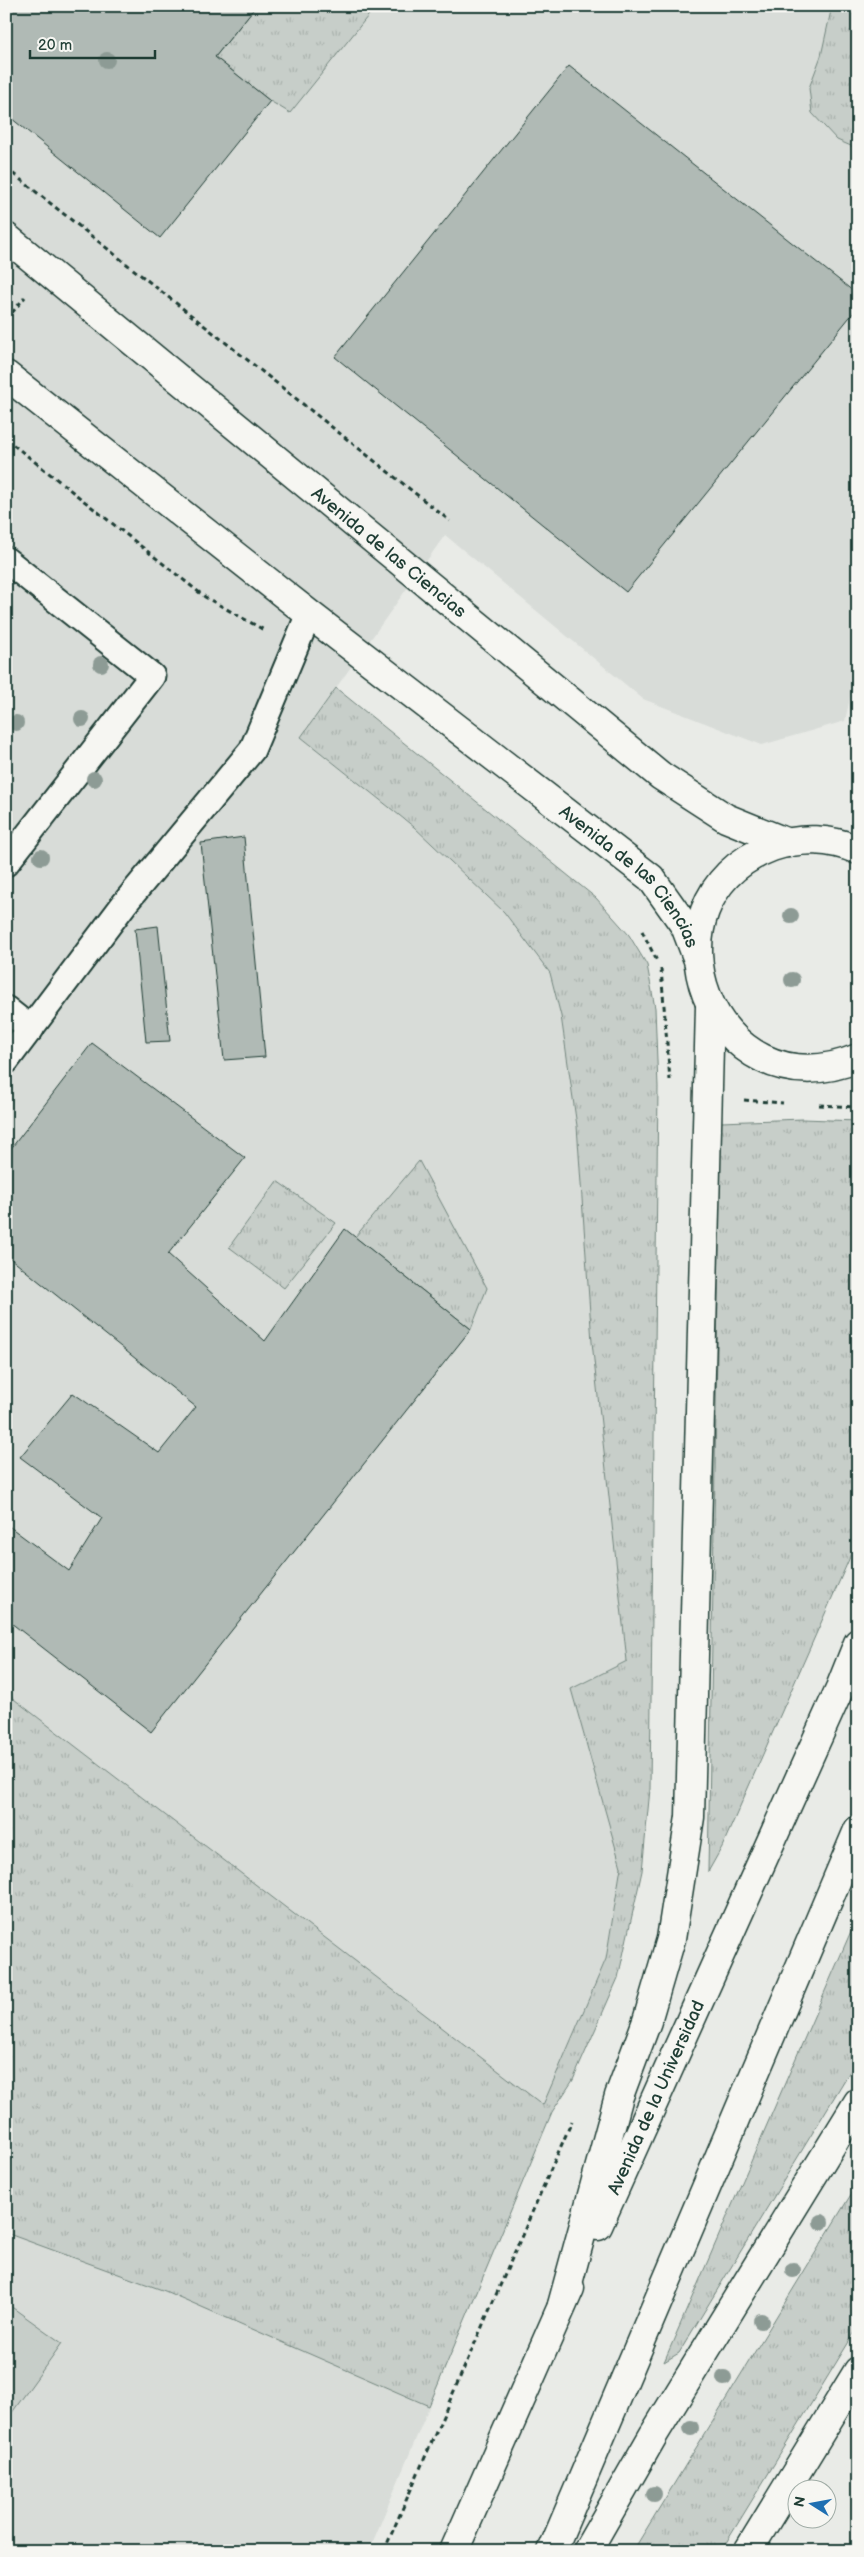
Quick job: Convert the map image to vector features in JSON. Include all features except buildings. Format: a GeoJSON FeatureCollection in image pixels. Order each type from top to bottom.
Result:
{"type":"FeatureCollection","features":[{"type":"Feature","properties":{"kind":"main road","name":"Avenida de las Ciencias"},"geometry":{"type":"LineString","coordinates":[[6,237],[661,776],[726,818],[788,843]]}},
{"type":"Feature","properties":{"kind":"main road","name":"Avenida de las Ciencias"},"geometry":{"type":"LineString","coordinates":[[6,375],[309,614],[652,878],[685,926],[698,960]]}},
{"type":"Feature","properties":{"kind":"main road"},"geometry":{"type":"LineString","coordinates":[[856,847],[827,841],[801,840],[755,855],[737,868],[721,885],[710,904],[701,926],[698,960],[701,984],[710,1006],[725,1029],[767,1060],[813,1069],[837,1065],[858,1058]]}},
{"type":"Feature","properties":{"kind":"main road"},"geometry":{"type":"LineString","coordinates":[[562,2305],[619,2096],[647,2021],[671,1938],[690,1817],[710,1006]]}},
{"type":"Feature","properties":{"kind":"main road","name":"Avenida de la Universidad"},"geometry":{"type":"LineString","coordinates":[[454,2551],[562,2305],[836,1698],[858,1643]]}},
{"type":"Feature","properties":{"kind":"main road"},"geometry":{"type":"LineString","coordinates":[[552,2551],[858,1830]]}},
{"type":"Feature","properties":{"kind":"main road"},"geometry":{"type":"LineString","coordinates":[[587,2551],[654,2434],[858,2102]]}},
{"type":"Feature","properties":{"kind":"main road"},"geometry":{"type":"LineString","coordinates":[[748,2551],[858,2371]]}},
{"type":"Feature","properties":{"kind":"lane"},"geometry":{"type":"LineString","coordinates":[[6,560],[152,676],[6,863]]}},
{"type":"Feature","properties":{"kind":"lane"},"geometry":{"type":"LineString","coordinates":[[6,1061],[125,904],[252,750],[309,614]]}},
{"type":"Feature","properties":{"kind":"lane"},"geometry":{"type":"LineString","coordinates":[[6,1009],[31,1029]]}},
{"type":"Feature","properties":{"kind":"path"},"geometry":{"type":"LineString","coordinates":[[6,168],[450,521]]}},
{"type":"Feature","properties":{"kind":"path"},"geometry":{"type":"LineString","coordinates":[[6,439],[205,597],[295,647]]}},
{"type":"Feature","properties":{"kind":"path"},"geometry":{"type":"LineString","coordinates":[[638,924],[660,967],[670,1082]]}},
{"type":"Feature","properties":{"kind":"path"},"geometry":{"type":"LineString","coordinates":[[707,1098],[792,1103]]}},
{"type":"Feature","properties":{"kind":"path"},"geometry":{"type":"LineString","coordinates":[[811,1104],[858,1107]]}},
{"type":"Feature","properties":{"kind":"path"},"geometry":{"type":"LineString","coordinates":[[384,2551],[575,2115]]}},
{"type":"Feature","properties":{"kind":"shaded area"},"geometry":{"type":"Polygon","coordinates":[[[6,6],[858,6],[858,661],[845,721],[762,745],[643,699],[445,535],[301,737],[414,827],[504,912],[550,973],[561,1016],[577,1126],[592,1342],[627,1661],[571,1689],[621,1866],[606,1959],[543,2105],[552,2112],[369,2551],[6,2551],[6,6]]]}},
{"type":"Feature","properties":{"kind":"green space"},"geometry":{"type":"Polygon","coordinates":[[[256,6],[376,6],[290,113],[270,101],[215,57],[256,6]]]}},
{"type":"Feature","properties":{"kind":"green space"},"geometry":{"type":"Polygon","coordinates":[[[832,6],[858,6],[858,149],[837,140],[812,113],[809,88],[821,56],[832,6]]]}},
{"type":"Feature","properties":{"kind":"green space"},"geometry":{"type":"Polygon","coordinates":[[[336,688],[596,898],[629,935],[647,965],[655,1008],[658,1087],[650,1789],[642,1871],[618,1978],[573,2080],[552,2112],[429,2406],[165,2291],[6,2233],[6,1693],[543,2105],[606,1959],[621,1867],[571,1689],[627,1661],[592,1342],[577,1126],[561,1016],[550,973],[504,912],[414,827],[301,737],[336,688]]]}},
{"type":"Feature","properties":{"kind":"green space"},"geometry":{"type":"Polygon","coordinates":[[[803,1119],[858,1121],[858,1539],[722,1847],[708,1872],[721,1122],[803,1119]]]}},
{"type":"Feature","properties":{"kind":"green space"},"geometry":{"type":"Polygon","coordinates":[[[419,1161],[487,1288],[471,1329],[355,1237],[419,1161]]]}},
{"type":"Feature","properties":{"kind":"green space"},"geometry":{"type":"Polygon","coordinates":[[[277,1181],[336,1223],[284,1288],[229,1247],[277,1181]]]}},
{"type":"Feature","properties":{"kind":"green space"},"geometry":{"type":"Polygon","coordinates":[[[858,1915],[858,2058],[679,2353],[664,2362],[858,1915]]]}},
{"type":"Feature","properties":{"kind":"green space"},"geometry":{"type":"Polygon","coordinates":[[[858,2183],[858,2327],[721,2551],[633,2551],[858,2183]]]}},
{"type":"Feature","properties":{"kind":"green space"},"geometry":{"type":"Polygon","coordinates":[[[6,2303],[62,2343],[6,2421],[6,2303]]]}}]}
